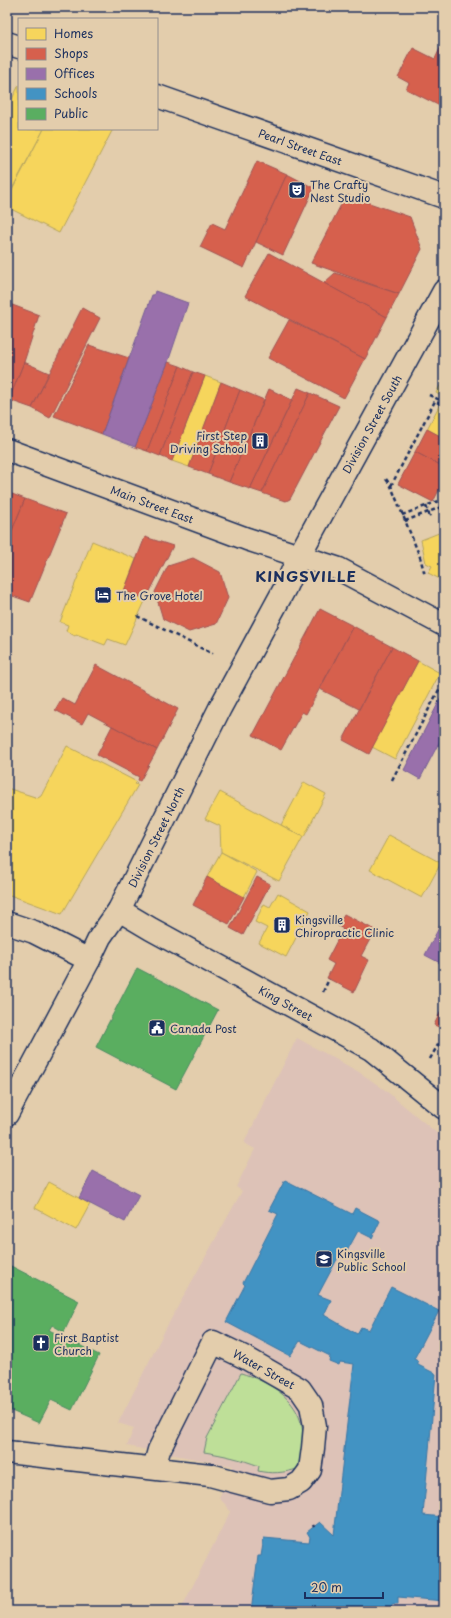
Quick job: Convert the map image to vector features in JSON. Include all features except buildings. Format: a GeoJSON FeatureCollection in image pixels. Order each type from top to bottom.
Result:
{"type":"FeatureCollection","features":[{"type":"Feature","properties":{"kind":"street"},"geometry":{"type":"LineString","coordinates":[[7,43],[18,47]]}},
{"type":"Feature","properties":{"kind":"street","name":"Pearl Street East"},"geometry":{"type":"LineString","coordinates":[[158,96],[444,197]]}},
{"type":"Feature","properties":{"kind":"street","name":"Division Street South"},"geometry":{"type":"LineString","coordinates":[[299,556],[444,291]]}},
{"type":"Feature","properties":{"kind":"street","name":"Main Street East"},"geometry":{"type":"LineString","coordinates":[[7,450],[339,570],[444,625]]}},
{"type":"Feature","properties":{"kind":"street","name":"Division Street North"},"geometry":{"type":"LineString","coordinates":[[7,1114],[100,937],[119,910],[220,708],[285,588],[299,556]]}},
{"type":"Feature","properties":{"kind":"street","name":"King Street"},"geometry":{"type":"LineString","coordinates":[[119,910],[371,1049],[444,1108]]}},
{"type":"Feature","properties":{"kind":"street"},"geometry":{"type":"LineString","coordinates":[[7,923],[34,932],[89,960]]}},
{"type":"Feature","properties":{"kind":"street","name":"Water Street"},"geometry":{"type":"LineString","coordinates":[[7,1452],[210,1475],[270,1491],[289,1489],[301,1482],[310,1470],[315,1426],[311,1405],[300,1389],[246,1358],[213,1342],[159,1450],[154,1468]]}},
{"type":"Feature","properties":{"kind":"path"},"geometry":{"type":"LineString","coordinates":[[429,395],[444,402]]}},
{"type":"Feature","properties":{"kind":"path"},"geometry":{"type":"LineString","coordinates":[[391,486],[435,401],[444,406]]}},
{"type":"Feature","properties":{"kind":"path"},"geometry":{"type":"LineString","coordinates":[[386,479],[391,486],[420,557],[425,575]]}},
{"type":"Feature","properties":{"kind":"path"},"geometry":{"type":"LineString","coordinates":[[402,515],[444,499]]}},
{"type":"Feature","properties":{"kind":"path"},"geometry":{"type":"LineString","coordinates":[[426,506],[430,518]]}},
{"type":"Feature","properties":{"kind":"path"},"geometry":{"type":"LineString","coordinates":[[405,521],[444,506]]}},
{"type":"Feature","properties":{"kind":"path"},"geometry":{"type":"LineString","coordinates":[[137,616],[213,654]]}},
{"type":"Feature","properties":{"kind":"path"},"geometry":{"type":"LineString","coordinates":[[392,780],[444,680]]}},
{"type":"Feature","properties":{"kind":"path"},"geometry":{"type":"LineString","coordinates":[[323,992],[329,979]]}},
{"type":"Feature","properties":{"kind":"path"},"geometry":{"type":"LineString","coordinates":[[430,1059],[444,1034]]}},
{"type":"Feature","properties":{"kind":"shaded area","name":"Kingsville Public School"},"geometry":{"type":"Polygon","coordinates":[[[297,1038],[359,1072],[385,1090],[444,1139],[444,1611],[180,1611],[230,1512],[227,1506],[219,1498],[233,1466],[127,1446],[134,1428],[118,1423],[166,1328],[242,1191],[236,1187],[255,1149],[244,1143],[297,1038]]]}},
{"type":"Feature","properties":{"kind":"green space"},"geometry":{"type":"Polygon","coordinates":[[[241,1373],[258,1379],[273,1387],[285,1397],[294,1408],[300,1420],[303,1435],[302,1451],[297,1469],[278,1473],[268,1473],[258,1471],[259,1466],[218,1454],[204,1452],[207,1438],[241,1373]]]}},
{"type":"Feature","properties":{"kind":"place","name":"The Crafty Nest Studio"},"geometry":{"type":"Point","coordinates":[297,190]}},
{"type":"Feature","properties":{"kind":"place","name":"First Step Driving School"},"geometry":{"type":"Point","coordinates":[260,441]}},
{"type":"Feature","properties":{"kind":"place","name":"The Grove Hotel"},"geometry":{"type":"Point","coordinates":[103,595]}},
{"type":"Feature","properties":{"kind":"place","name":"Kingsville Chiropractic Clinic"},"geometry":{"type":"Point","coordinates":[282,925]}},
{"type":"Feature","properties":{"kind":"place","name":"Canada Post"},"geometry":{"type":"Point","coordinates":[157,1028]}},
{"type":"Feature","properties":{"kind":"place","name":"Kingsville Public School"},"geometry":{"type":"Point","coordinates":[324,1259]}},
{"type":"Feature","properties":{"kind":"place","name":"First Baptist Church"},"geometry":{"type":"Point","coordinates":[41,1343]}},
{"type":"Feature","properties":{"kind":"district","name":"KINGSVILLE"},"geometry":{"type":"Point","coordinates":[306,575]}}]}
